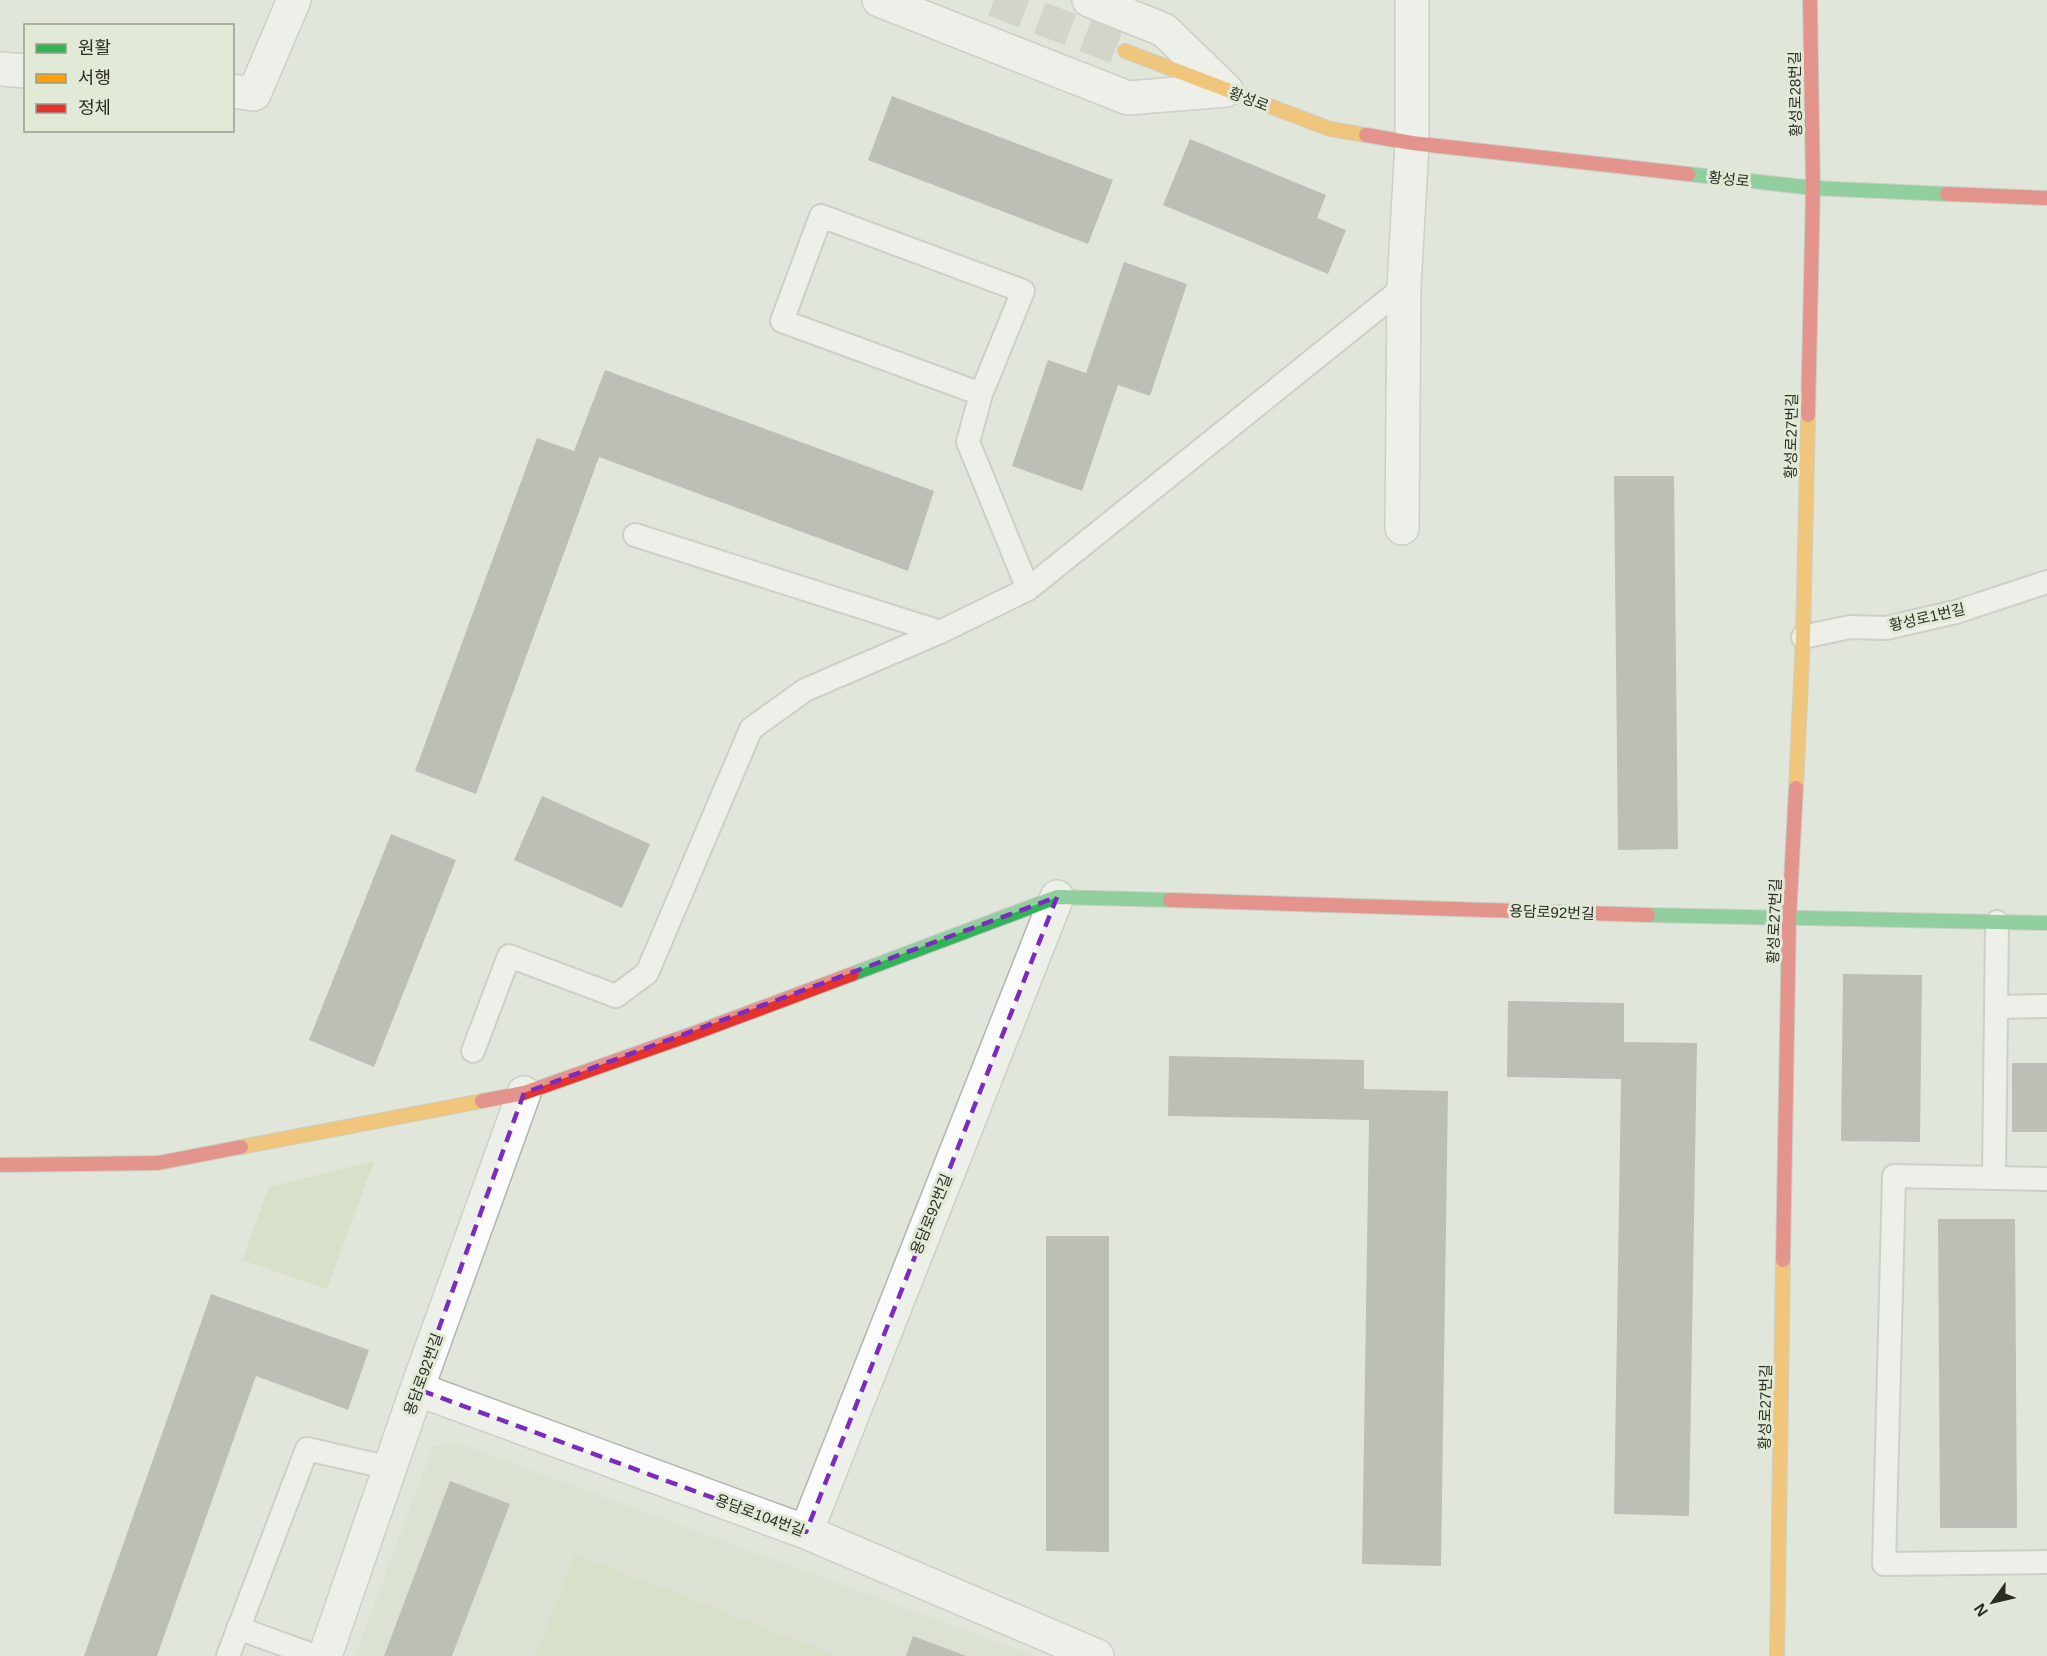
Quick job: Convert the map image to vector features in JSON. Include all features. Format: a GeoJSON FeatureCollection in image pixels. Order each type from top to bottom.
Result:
{"type":"FeatureCollection","features":[{"type":"Feature","properties":{"kind":"street"},"geometry":{"type":"LineString","coordinates":[[234,92],[254,94],[294,0]]}},
{"type":"Feature","properties":{"kind":"street"},"geometry":{"type":"LineString","coordinates":[[879,0],[1128,99],[1226,90]]}},
{"type":"Feature","properties":{"kind":"street"},"geometry":{"type":"LineString","coordinates":[[1089,0],[1164,30],[1226,90]]}},
{"type":"Feature","properties":{"kind":"street"},"geometry":{"type":"LineString","coordinates":[[1402,528],[1404,287],[1412,143],[1412,0]]}},
{"type":"Feature","properties":{"kind":"street","name":"황성로28번길"},"geometry":{"type":"LineString","coordinates":[[1810,0],[1813,188]]}},
{"type":"Feature","properties":{"kind":"street","name":"황성로"},"geometry":{"type":"LineString","coordinates":[[1125,51],[1330,129],[1412,143],[1813,188],[2047,198]]}},
{"type":"Feature","properties":{"kind":"street"},"geometry":{"type":"LineString","coordinates":[[0,69],[24,71]]}},
{"type":"Feature","properties":{"kind":"street","name":"황성로27번길"},"geometry":{"type":"LineString","coordinates":[[1777,1656],[1789,919],[1803,637],[1813,188]]}},
{"type":"Feature","properties":{"kind":"street","name":"용담로92번길"},"geometry":{"type":"LineString","coordinates":[[806,1532],[1057,897]]}},
{"type":"Feature","properties":{"kind":"street","name":"용담로92번길"},"geometry":{"type":"LineString","coordinates":[[0,1165],[158,1163],[524,1093],[688,1035],[1057,897],[1789,919],[2047,923]]}},
{"type":"Feature","properties":{"kind":"street","name":"용담로92번길"},"geometry":{"type":"LineString","coordinates":[[325,1656],[417,1389],[524,1093]]}},
{"type":"Feature","properties":{"kind":"street","name":"용담로104번길"},"geometry":{"type":"LineString","coordinates":[[417,1389],[806,1532],[1096,1656]]}},
{"type":"Feature","properties":{"kind":"lane"},"geometry":{"type":"LineString","coordinates":[[981,394],[782,321],[821,216],[1023,291],[981,394],[968,441],[1028,589]]}},
{"type":"Feature","properties":{"kind":"lane"},"geometry":{"type":"LineString","coordinates":[[473,1051],[510,956],[616,996],[647,973],[751,729],[805,690],[940,632],[1028,589],[1404,287]]}},
{"type":"Feature","properties":{"kind":"lane"},"geometry":{"type":"LineString","coordinates":[[635,535],[940,632]]}},
{"type":"Feature","properties":{"kind":"lane","name":"황성로1번길"},"geometry":{"type":"LineString","coordinates":[[1803,637],[1850,627],[1886,628],[1956,612],[2047,582]]}},
{"type":"Feature","properties":{"kind":"lane"},"geometry":{"type":"LineString","coordinates":[[1994,1178],[1997,922]]}},
{"type":"Feature","properties":{"kind":"lane"},"geometry":{"type":"LineString","coordinates":[[1997,1007],[2047,1006]]}},
{"type":"Feature","properties":{"kind":"lane"},"geometry":{"type":"LineString","coordinates":[[2047,1179],[1894,1176],[1884,1564],[2047,1562]]}},
{"type":"Feature","properties":{"kind":"lane"},"geometry":{"type":"LineString","coordinates":[[228,1656],[307,1449],[390,1468]]}},
{"type":"Feature","properties":{"kind":"lane"},"geometry":{"type":"LineString","coordinates":[[238,1628],[315,1656]]}},
{"type":"Feature","properties":{"kind":"highlighted area"},"geometry":{"type":"Polygon","coordinates":[[[1057,897],[806,1532],[417,1389],[524,1093],[1057,897]]]}},
{"type":"Feature","properties":{"kind":"shaded area"},"geometry":{"type":"Polygon","coordinates":[[[458,1443],[1035,1656],[355,1656],[433,1446],[458,1443]]]}},
{"type":"Feature","properties":{"kind":"green space"},"geometry":{"type":"Polygon","coordinates":[[[374,1161],[327,1289],[242,1260],[269,1187],[374,1161]]]}},
{"type":"Feature","properties":{"kind":"green space"},"geometry":{"type":"Polygon","coordinates":[[[575,1554],[837,1656],[536,1656],[575,1554]]]}},
{"type":"Feature","properties":{"kind":"building"},"geometry":{"type":"Polygon","coordinates":[[[892,96],[1113,180],[1088,244],[868,160],[892,96]]]}},
{"type":"Feature","properties":{"kind":"building"},"geometry":{"type":"Polygon","coordinates":[[[1190,139],[1326,195],[1317,218],[1346,230],[1328,274],[1163,205],[1190,139]]]}},
{"type":"Feature","properties":{"kind":"building"},"geometry":{"type":"Polygon","coordinates":[[[1124,262],[1187,284],[1150,396],[1118,385],[1082,491],[1012,466],[1048,360],[1086,373],[1124,262]]]}},
{"type":"Feature","properties":{"kind":"building"},"geometry":{"type":"Polygon","coordinates":[[[605,370],[934,491],[908,571],[599,457],[476,794],[415,771],[537,438],[574,451],[605,370]]]}},
{"type":"Feature","properties":{"kind":"building"},"geometry":{"type":"Polygon","coordinates":[[[1614,476],[1674,476],[1678,849],[1618,850],[1614,476]]]}},
{"type":"Feature","properties":{"kind":"building"},"geometry":{"type":"Polygon","coordinates":[[[542,796],[650,844],[622,908],[514,860],[542,796]]]}},
{"type":"Feature","properties":{"kind":"building"},"geometry":{"type":"Polygon","coordinates":[[[391,834],[456,860],[374,1067],[309,1040],[391,834]]]}},
{"type":"Feature","properties":{"kind":"building"},"geometry":{"type":"Polygon","coordinates":[[[1843,974],[1922,975],[1920,1142],[1841,1141],[1843,974]]]}},
{"type":"Feature","properties":{"kind":"building"},"geometry":{"type":"Polygon","coordinates":[[[1508,1001],[1624,1003],[1624,1042],[1697,1043],[1689,1516],[1614,1514],[1621,1079],[1507,1077],[1508,1001]]]}},
{"type":"Feature","properties":{"kind":"building"},"geometry":{"type":"Polygon","coordinates":[[[1169,1056],[1364,1060],[1364,1089],[1448,1091],[1441,1566],[1362,1564],[1369,1120],[1168,1116],[1169,1056]]]}},
{"type":"Feature","properties":{"kind":"building"},"geometry":{"type":"Polygon","coordinates":[[[2012,1063],[2047,1063],[2047,1132],[2012,1132],[2012,1063]]]}},
{"type":"Feature","properties":{"kind":"building"},"geometry":{"type":"Polygon","coordinates":[[[1938,1219],[2015,1219],[2017,1528],[1940,1528],[1938,1219]]]}},
{"type":"Feature","properties":{"kind":"building"},"geometry":{"type":"Polygon","coordinates":[[[1046,1236],[1109,1236],[1109,1552],[1046,1551],[1046,1236]]]}},
{"type":"Feature","properties":{"kind":"building"},"geometry":{"type":"Polygon","coordinates":[[[211,1294],[369,1350],[348,1410],[256,1376],[157,1656],[84,1656],[211,1294]]]}},
{"type":"Feature","properties":{"kind":"building"},"geometry":{"type":"Polygon","coordinates":[[[450,1481],[510,1504],[452,1656],[384,1656],[450,1481]]]}},
{"type":"Feature","properties":{"kind":"building"},"geometry":{"type":"Polygon","coordinates":[[[913,1636],[966,1656],[906,1656],[913,1636]]]}},
{"type":"Feature","properties":{"kind":"tunnel"},"geometry":{"type":"LineString","coordinates":[[994,0],[1125,51]]}},
{"type":"Feature","properties":{"kind":"traffic: fast"},"geometry":{"type":"LineString","coordinates":[[1688,174],[1813,188],[1947,194]]}},
{"type":"Feature","properties":{"kind":"traffic: fast"},"geometry":{"type":"LineString","coordinates":[[852,974],[1057,897],[1170,900]]}},
{"type":"Feature","properties":{"kind":"traffic: fast"},"geometry":{"type":"LineString","coordinates":[[1648,915],[2047,923]]}},
{"type":"Feature","properties":{"kind":"traffic: slow"},"geometry":{"type":"LineString","coordinates":[[1125,51],[1330,129],[1366,135]]}},
{"type":"Feature","properties":{"kind":"traffic: slow"},"geometry":{"type":"LineString","coordinates":[[1796,788],[1803,637],[1808,415]]}},
{"type":"Feature","properties":{"kind":"traffic: slow"},"geometry":{"type":"LineString","coordinates":[[241,1147],[482,1101]]}},
{"type":"Feature","properties":{"kind":"traffic: slow"},"geometry":{"type":"LineString","coordinates":[[1777,1656],[1783,1260]]}},
{"type":"Feature","properties":{"kind":"traffic: jam"},"geometry":{"type":"LineString","coordinates":[[1808,415],[1813,188],[1810,0]]}},
{"type":"Feature","properties":{"kind":"traffic: jam"},"geometry":{"type":"LineString","coordinates":[[1366,135],[1412,143],[1688,174]]}},
{"type":"Feature","properties":{"kind":"traffic: jam"},"geometry":{"type":"LineString","coordinates":[[1947,194],[2047,198]]}},
{"type":"Feature","properties":{"kind":"traffic: jam"},"geometry":{"type":"LineString","coordinates":[[1783,1260],[1789,919],[1796,788]]}},
{"type":"Feature","properties":{"kind":"traffic: jam"},"geometry":{"type":"LineString","coordinates":[[1170,900],[1648,915]]}},
{"type":"Feature","properties":{"kind":"traffic: jam"},"geometry":{"type":"LineString","coordinates":[[482,1101],[524,1093],[852,974]]}},
{"type":"Feature","properties":{"kind":"traffic: jam"},"geometry":{"type":"LineString","coordinates":[[0,1165],[158,1163],[241,1147]]}}]}
